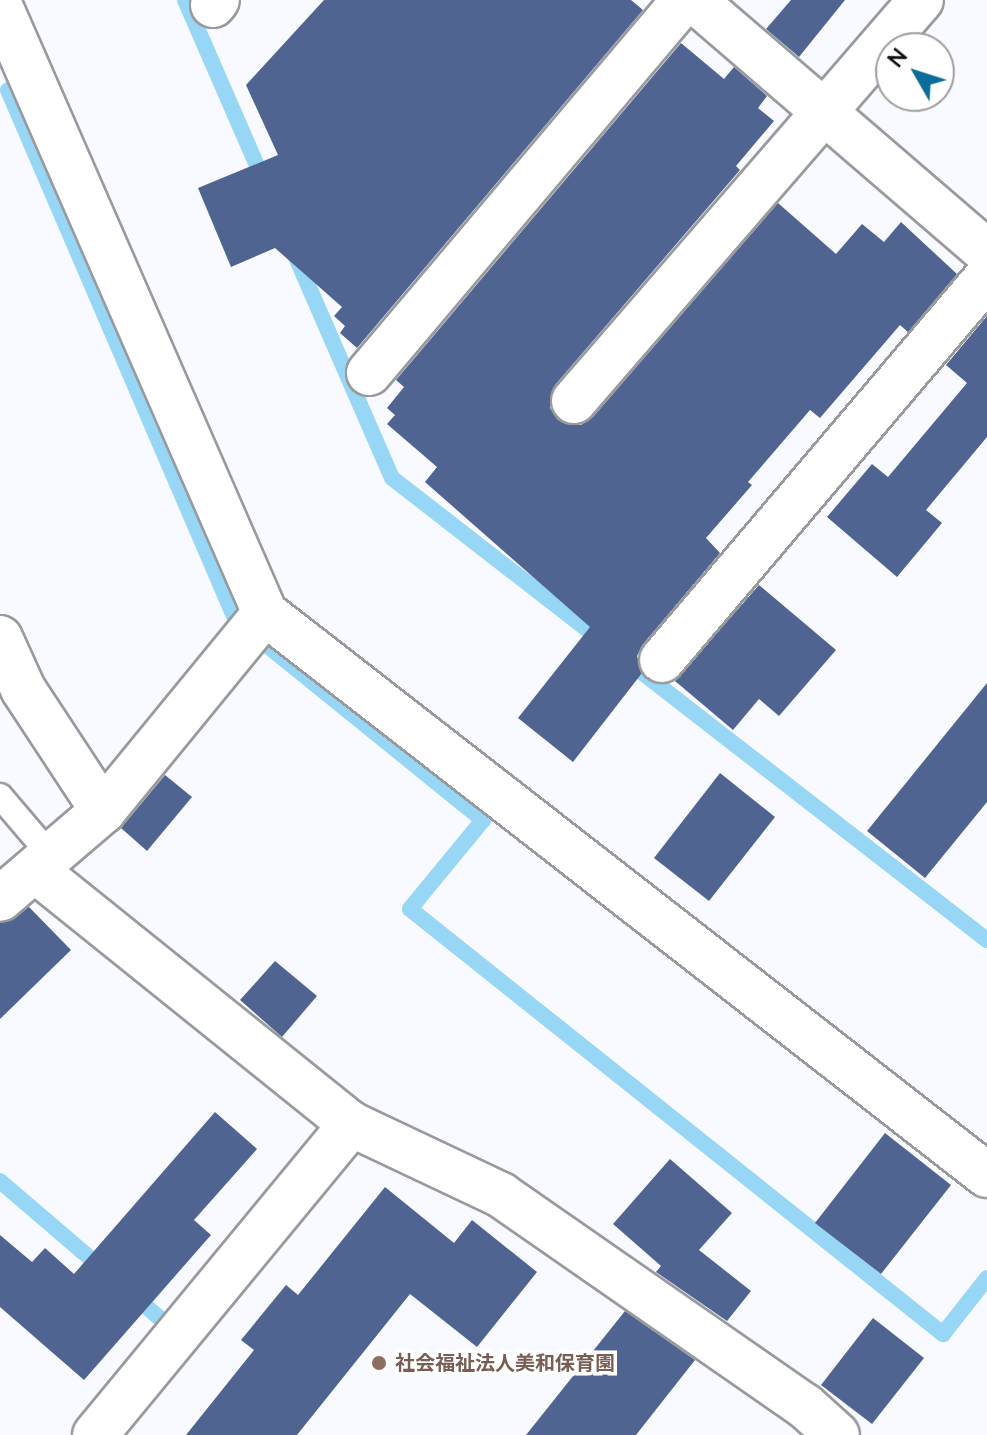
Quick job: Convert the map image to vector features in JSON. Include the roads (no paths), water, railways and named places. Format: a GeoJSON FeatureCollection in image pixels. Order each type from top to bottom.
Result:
{"type":"FeatureCollection","features":[{"type":"Feature","properties":{"kind":"street"},"geometry":{"type":"LineString","coordinates":[[369,373],[684,0]]}},
{"type":"Feature","properties":{"kind":"street"},"geometry":{"type":"LineString","coordinates":[[694,0],[987,252]]}},
{"type":"Feature","properties":{"kind":"street"},"geometry":{"type":"LineString","coordinates":[[574,401],[921,0]]}},
{"type":"Feature","properties":{"kind":"street"},"geometry":{"type":"LineString","coordinates":[[0,6],[265,613],[987,1175]]}},
{"type":"Feature","properties":{"kind":"street"},"geometry":{"type":"LineString","coordinates":[[662,660],[987,277]]}},
{"type":"Feature","properties":{"kind":"street"},"geometry":{"type":"LineString","coordinates":[[0,899],[103,811],[265,613]]}},
{"type":"Feature","properties":{"kind":"street"},"geometry":{"type":"LineString","coordinates":[[0,638],[23,689],[103,811]]}},
{"type":"Feature","properties":{"kind":"street"},"geometry":{"type":"LineString","coordinates":[[44,864],[351,1124],[501,1195],[805,1406],[837,1435]]}},
{"type":"Feature","properties":{"kind":"street"},"geometry":{"type":"LineString","coordinates":[[95,1435],[351,1124]]}},
{"type":"Feature","properties":{"kind":"lane"},"geometry":{"type":"LineString","coordinates":[[0,796],[44,864]]}},
{"type":"Feature","properties":{"kind":"waterway"},"geometry":{"type":"LineString","coordinates":[[185,0],[264,182]]}},
{"type":"Feature","properties":{"kind":"waterway"},"geometry":{"type":"LineString","coordinates":[[8,90],[236,621]]}},
{"type":"Feature","properties":{"kind":"waterway"},"geometry":{"type":"LineString","coordinates":[[295,255],[392,478],[605,643]]}},
{"type":"Feature","properties":{"kind":"waterway"},"geometry":{"type":"LineString","coordinates":[[268,646],[483,820],[410,909],[943,1334],[987,1278]]}},
{"type":"Feature","properties":{"kind":"waterway"},"geometry":{"type":"LineString","coordinates":[[626,660],[987,940]]}},
{"type":"Feature","properties":{"kind":"waterway"},"geometry":{"type":"LineString","coordinates":[[0,1181],[105,1271]]}},
{"type":"Feature","properties":{"kind":"waterway"},"geometry":{"type":"LineString","coordinates":[[132,1294],[163,1321]]}},
{"type":"Feature","properties":{"kind":"place","name":"社会福祉法人美和保育園"},"geometry":{"type":"Point","coordinates":[379,1363]}}]}
